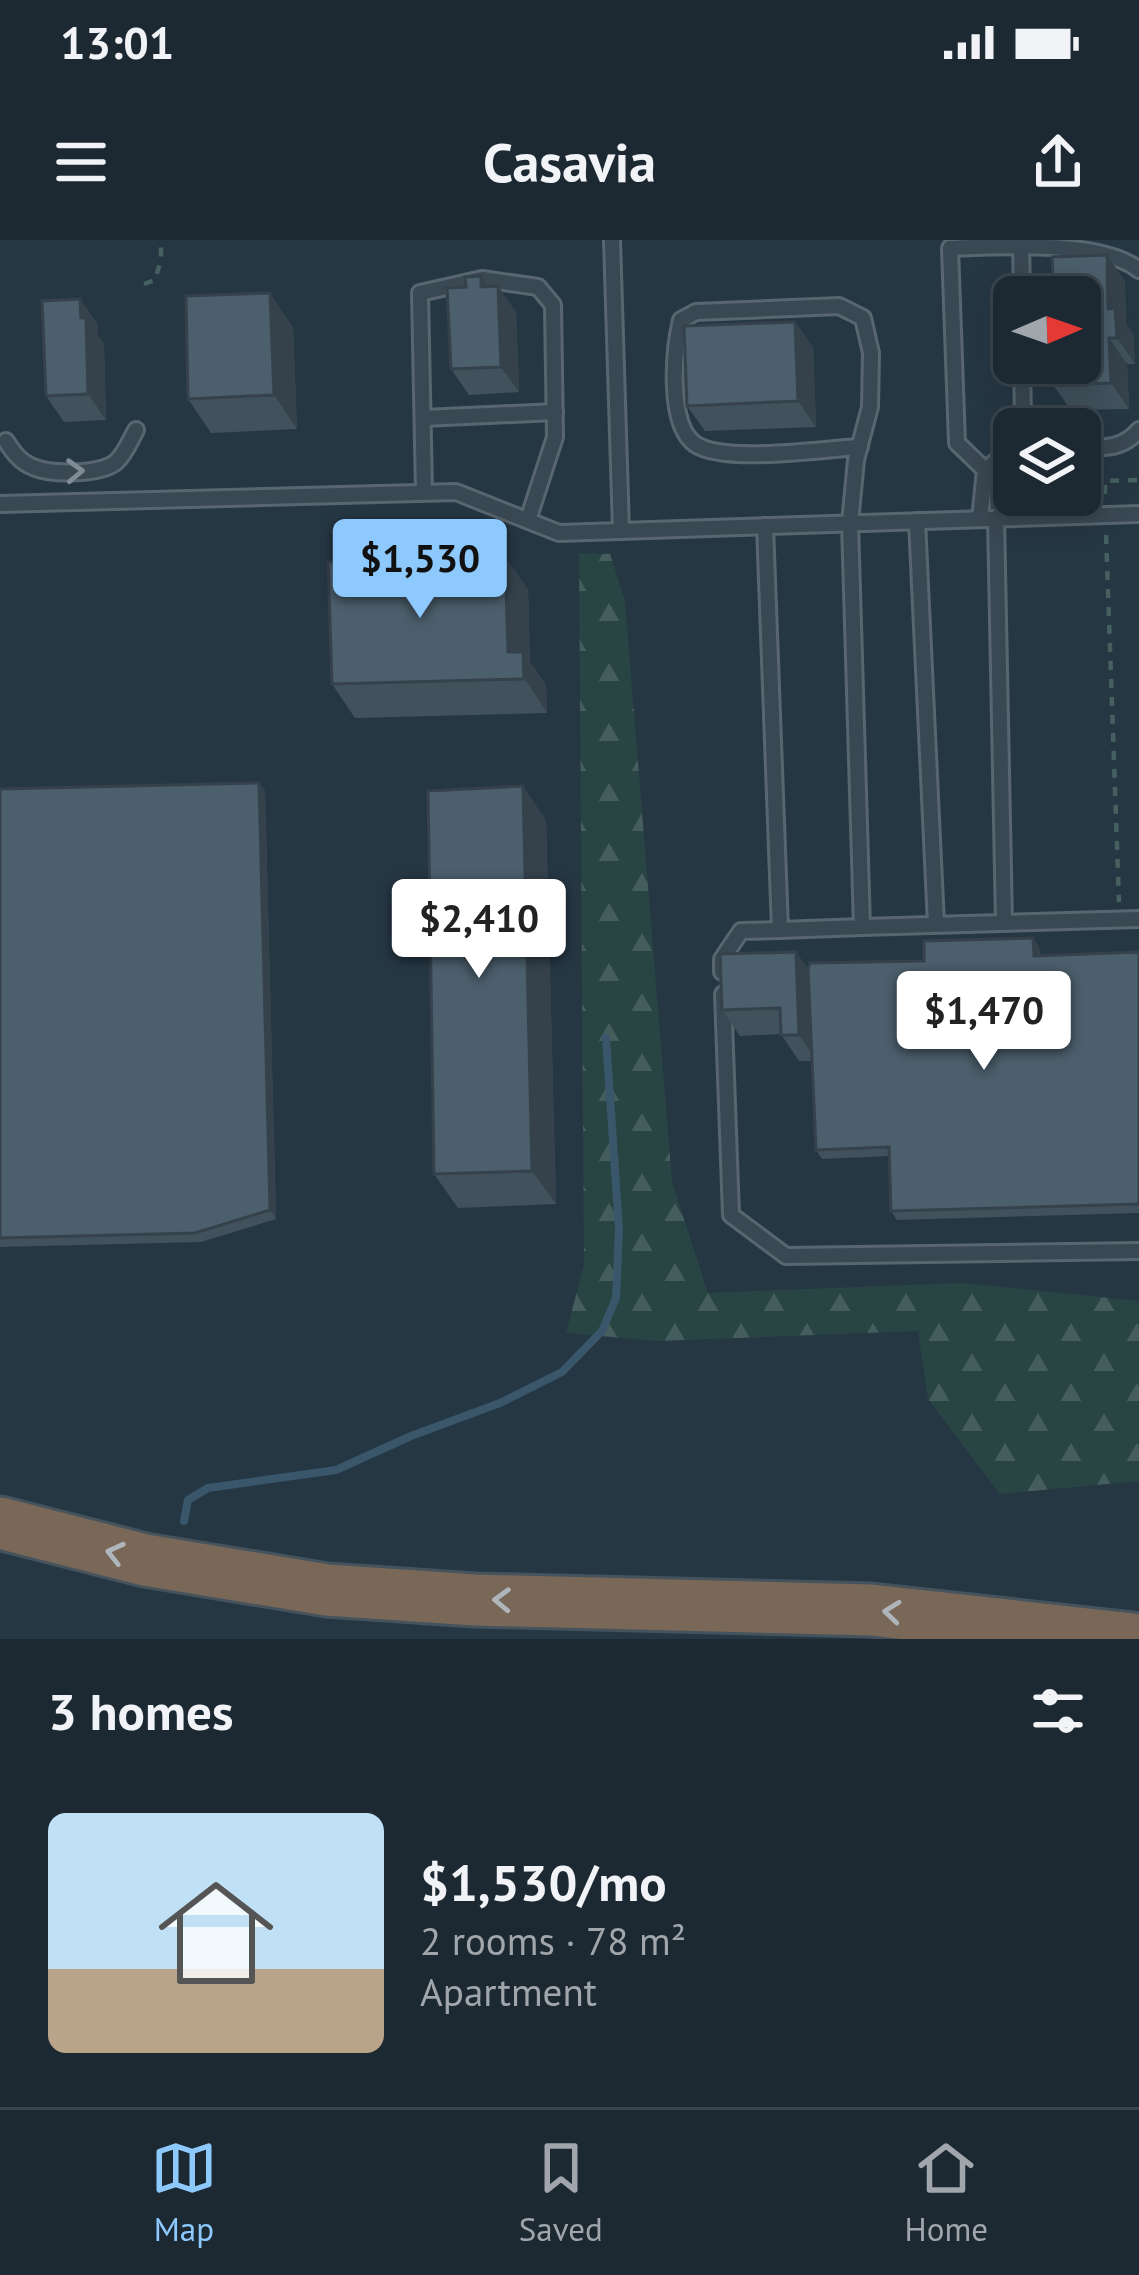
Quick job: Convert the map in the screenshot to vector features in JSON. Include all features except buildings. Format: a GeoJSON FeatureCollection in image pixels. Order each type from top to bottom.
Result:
{"type":"FeatureCollection","features":[{"type":"Feature","properties":{"kind":"highway"},"geometry":{"type":"LineString","coordinates":[[0,1523],[145,1560],[327,1590],[476,1600],[871,1610],[1133,1639]]}},
{"type":"Feature","properties":{"kind":"lane"},"geometry":{"type":"LineString","coordinates":[[612,240],[621,531]]}},
{"type":"Feature","properties":{"kind":"lane"},"geometry":{"type":"LineString","coordinates":[[1021,243],[1022,276]]}},
{"type":"Feature","properties":{"kind":"lane"},"geometry":{"type":"LineString","coordinates":[[1004,922],[985,470],[957,443],[950,248],[1021,243],[1111,254],[1139,270]]}},
{"type":"Feature","properties":{"kind":"lane"},"geometry":{"type":"LineString","coordinates":[[424,493],[420,293],[482,279],[538,287],[553,305],[555,437],[528,520]]}},
{"type":"Feature","properties":{"kind":"lane"},"geometry":{"type":"LineString","coordinates":[[860,447],[734,455],[695,445],[680,426],[674,353],[681,320],[697,313],[839,306],[863,318],[871,353],[870,407],[850,523],[862,927]]}},
{"type":"Feature","properties":{"kind":"lane"},"geometry":{"type":"LineString","coordinates":[[423,418],[555,412]]}},
{"type":"Feature","properties":{"kind":"lane"},"geometry":{"type":"LineString","coordinates":[[6,441],[32,467],[54,472],[100,470],[115,464],[136,430]]}},
{"type":"Feature","properties":{"kind":"lane"},"geometry":{"type":"LineString","coordinates":[[1101,447],[1116,447],[1139,430]]}},
{"type":"Feature","properties":{"kind":"lane"},"geometry":{"type":"LineString","coordinates":[[985,470],[993,463]]}},
{"type":"Feature","properties":{"kind":"lane"},"geometry":{"type":"LineString","coordinates":[[0,504],[456,492],[560,532],[1139,514]]}},
{"type":"Feature","properties":{"kind":"lane"},"geometry":{"type":"LineString","coordinates":[[917,521],[936,924]]}},
{"type":"Feature","properties":{"kind":"lane"},"geometry":{"type":"LineString","coordinates":[[765,526],[779,929]]}},
{"type":"Feature","properties":{"kind":"lane"},"geometry":{"type":"LineString","coordinates":[[1139,919],[741,931],[722,959],[731,1215],[786,1256],[1139,1251]]}},
{"type":"Feature","properties":{"kind":"path"},"geometry":{"type":"LineString","coordinates":[[144,284],[154,280],[161,244]]}},
{"type":"Feature","properties":{"kind":"path"},"geometry":{"type":"LineString","coordinates":[[1119,919],[1105,481],[1139,480]]}},
{"type":"Feature","properties":{"kind":"green space"},"geometry":{"type":"Polygon","coordinates":[[[579,553],[610,554],[625,602],[672,1182],[708,1293],[962,1283],[1139,1301],[1139,1481],[1000,1494],[928,1399],[918,1331],[657,1341],[566,1333],[584,1265],[579,553]]]}},
{"type":"Feature","properties":{"kind":"waterway"},"geometry":{"type":"LineString","coordinates":[[184,1521],[188,1500],[208,1488],[336,1470],[500,1403],[562,1372],[602,1331],[616,1298],[619,1230],[606,1038]]}}]}
